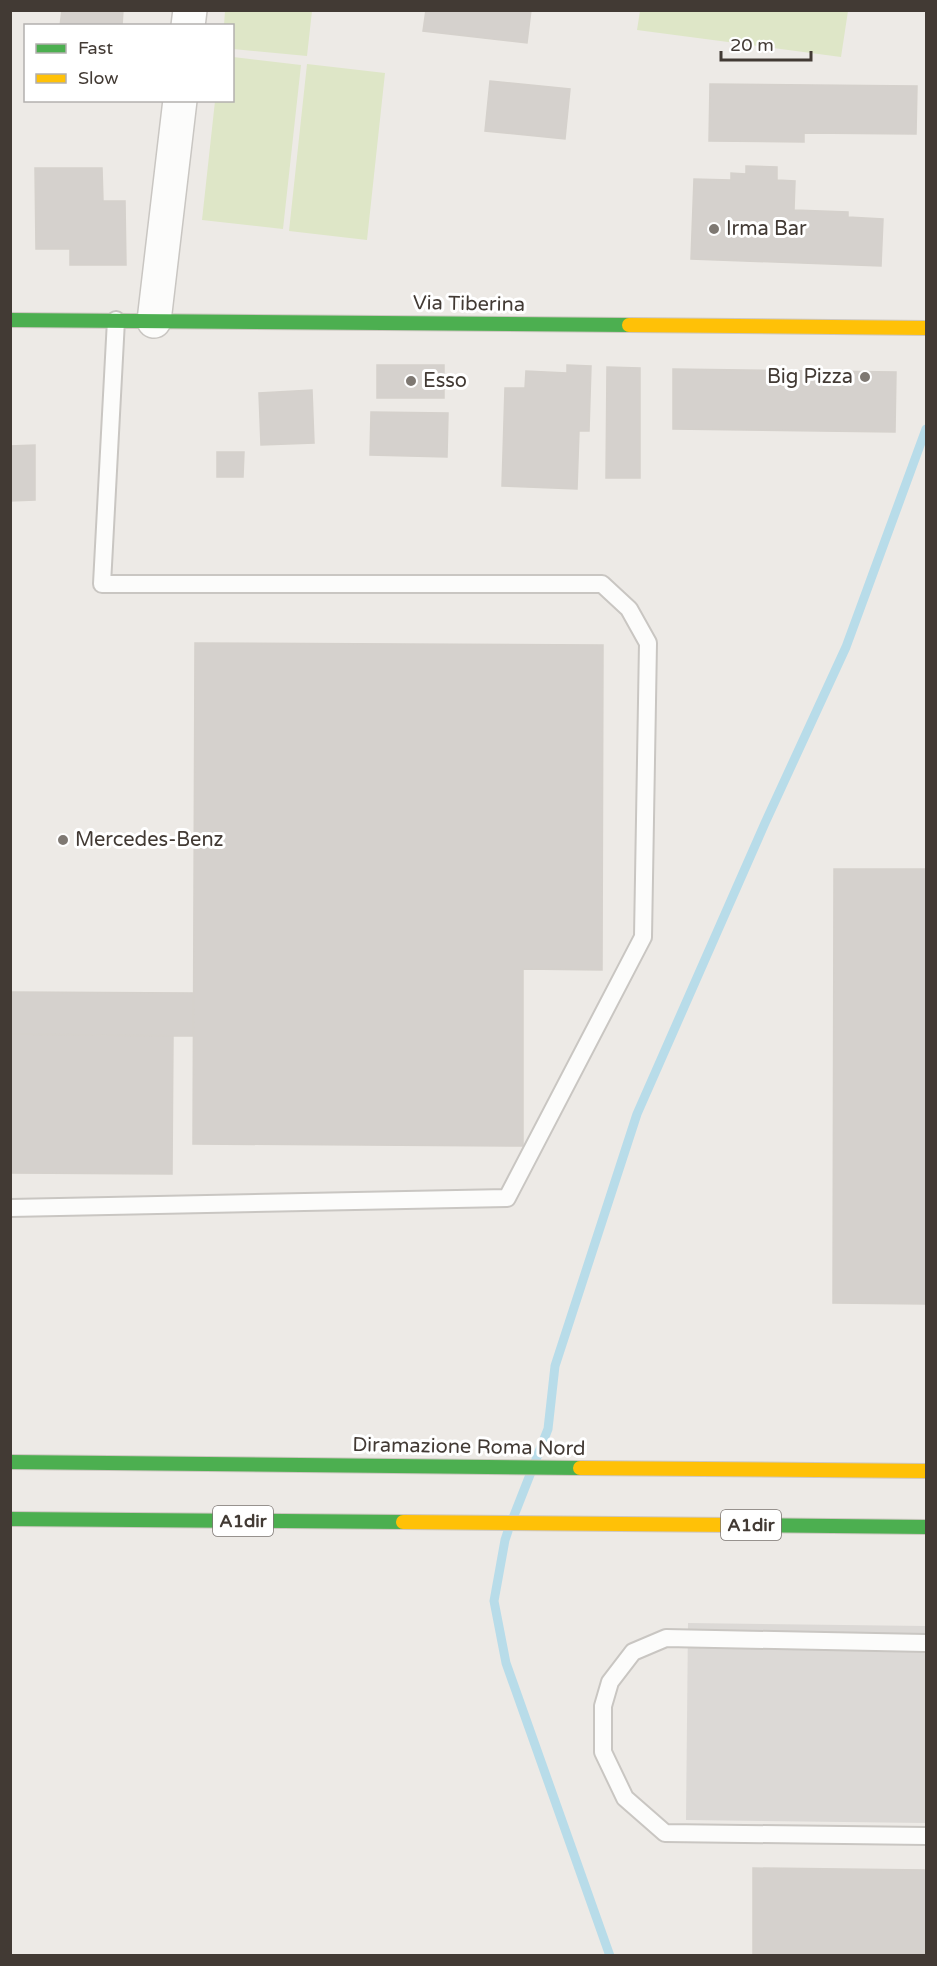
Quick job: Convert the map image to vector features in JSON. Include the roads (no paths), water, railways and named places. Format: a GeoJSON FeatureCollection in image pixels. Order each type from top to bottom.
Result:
{"type":"FeatureCollection","features":[{"type":"Feature","properties":{"kind":"main road","name":"Via Tiberina"},"geometry":{"type":"LineString","coordinates":[[10,320],[927,328]]}},
{"type":"Feature","properties":{"kind":"main road","name":"Diramazione Roma Nord"},"geometry":{"type":"LineString","coordinates":[[10,1462],[927,1471]]}},
{"type":"Feature","properties":{"kind":"main road","name":"A1dir"},"geometry":{"type":"LineString","coordinates":[[10,1519],[927,1527]]}},
{"type":"Feature","properties":{"kind":"street"},"geometry":{"type":"LineString","coordinates":[[154,321],[180,102]]}},
{"type":"Feature","properties":{"kind":"lane"},"geometry":{"type":"LineString","coordinates":[[10,1208],[507,1198],[643,937],[648,643],[629,609],[602,584],[102,585],[116,320]]}},
{"type":"Feature","properties":{"kind":"lane"},"geometry":{"type":"LineString","coordinates":[[927,1643],[666,1638],[633,1652],[610,1682],[603,1706],[603,1752],[625,1798],[665,1833],[927,1836]]}},
{"type":"Feature","properties":{"kind":"waterway"},"geometry":{"type":"LineString","coordinates":[[513,1518],[548,1429],[555,1366],[637,1114],[765,823],[846,647],[926,429]]}},
{"type":"Feature","properties":{"kind":"waterway"},"geometry":{"type":"LineString","coordinates":[[508,1531],[494,1601],[506,1663],[610,1956]]}},
{"type":"Feature","properties":{"kind":"place","name":"Irma Bar"},"geometry":{"type":"Point","coordinates":[714,229]}},
{"type":"Feature","properties":{"kind":"place","name":"Big Pizza"},"geometry":{"type":"Point","coordinates":[865,377]}},
{"type":"Feature","properties":{"kind":"place","name":"Esso"},"geometry":{"type":"Point","coordinates":[411,381]}},
{"type":"Feature","properties":{"kind":"place","name":"Mercedes-Benz"},"geometry":{"type":"Point","coordinates":[63,840]}}]}
